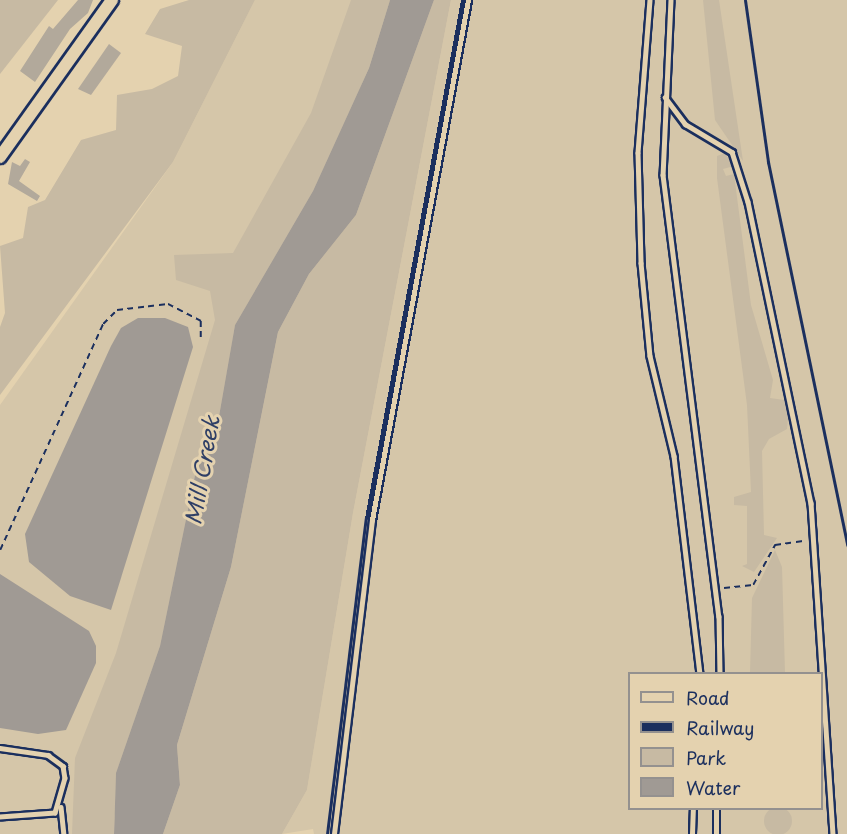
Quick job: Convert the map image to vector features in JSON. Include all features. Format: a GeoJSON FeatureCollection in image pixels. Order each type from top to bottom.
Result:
{"type":"FeatureCollection","features":[{"type":"Feature","properties":{"kind":"main road"},"geometry":{"type":"LineString","coordinates":[[0,158],[112,0]]}},
{"type":"Feature","properties":{"kind":"lane"},"geometry":{"type":"LineString","coordinates":[[334,834],[372,520],[468,0]]}},
{"type":"Feature","properties":{"kind":"lane"},"geometry":{"type":"LineString","coordinates":[[650,0],[638,153],[641,263],[650,356],[674,456],[700,672]]}},
{"type":"Feature","properties":{"kind":"lane"},"geometry":{"type":"LineString","coordinates":[[671,0],[665,97],[664,192],[716,588],[720,672]]}},
{"type":"Feature","properties":{"kind":"lane"},"geometry":{"type":"LineString","coordinates":[[665,97],[685,124],[729,149],[740,170],[815,542],[833,834]]}},
{"type":"Feature","properties":{"kind":"lane"},"geometry":{"type":"LineString","coordinates":[[0,748],[48,755],[63,766],[61,806],[64,834]]}},
{"type":"Feature","properties":{"kind":"lane"},"geometry":{"type":"LineString","coordinates":[[0,816],[42,818],[61,806]]}},
{"type":"Feature","properties":{"kind":"lane"},"geometry":{"type":"LineString","coordinates":[[692,834],[693,810]]}},
{"type":"Feature","properties":{"kind":"lane"},"geometry":{"type":"LineString","coordinates":[[716,810],[716,834]]}},
{"type":"Feature","properties":{"kind":"path"},"geometry":{"type":"LineString","coordinates":[[0,550],[104,324],[117,310],[168,304],[201,321],[201,339]]}},
{"type":"Feature","properties":{"kind":"path"},"geometry":{"type":"LineString","coordinates":[[716,588],[753,585],[770,550],[781,542],[815,542]]}},
{"type":"Feature","properties":{"kind":"shaded area"},"geometry":{"type":"Polygon","coordinates":[[[255,0],[390,0],[113,819],[114,834],[0,834],[0,405],[173,162],[255,0]]]}},
{"type":"Feature","properties":{"kind":"shaded area"},"geometry":{"type":"Polygon","coordinates":[[[451,0],[847,0],[847,834],[314,834],[313,829],[282,834],[307,790],[353,513],[451,0]]]}},
{"type":"Feature","properties":{"kind":"green space"},"geometry":{"type":"Polygon","coordinates":[[[0,0],[58,0],[0,74],[0,0]]]}},
{"type":"Feature","properties":{"kind":"green space"},"geometry":{"type":"Polygon","coordinates":[[[189,0],[255,0],[173,162],[0,395],[0,327],[5,313],[0,246],[23,238],[28,207],[45,200],[81,140],[116,130],[117,95],[152,89],[178,76],[182,46],[145,34],[160,9],[189,0]]]}},
{"type":"Feature","properties":{"kind":"green space"},"geometry":{"type":"Polygon","coordinates":[[[351,0],[390,0],[369,68],[313,191],[235,325],[218,422],[198,461],[160,646],[116,773],[114,834],[72,834],[75,758],[116,653],[215,320],[210,291],[176,280],[174,255],[233,253],[311,113],[351,0]]]}},
{"type":"Feature","properties":{"kind":"green space"},"geometry":{"type":"Polygon","coordinates":[[[434,0],[451,0],[353,513],[307,790],[282,834],[163,834],[180,785],[177,745],[231,567],[278,332],[309,274],[356,215],[434,0]]]}},
{"type":"Feature","properties":{"kind":"green space"},"geometry":{"type":"Polygon","coordinates":[[[703,0],[719,0],[743,161],[715,120],[703,0]]]}},
{"type":"Feature","properties":{"kind":"green space"},"geometry":{"type":"Polygon","coordinates":[[[725,153],[734,166],[723,169],[726,176],[734,174],[751,305],[773,380],[770,398],[784,400],[788,419],[787,429],[769,439],[762,451],[764,535],[777,538],[754,572],[742,566],[747,564],[747,506],[734,505],[734,497],[751,492],[747,405],[717,178],[717,156],[725,153]]]}},
{"type":"Feature","properties":{"kind":"green space"},"geometry":{"type":"Polygon","coordinates":[[[775,550],[782,567],[785,672],[750,672],[752,598],[775,550]]]}},
{"type":"Feature","properties":{"kind":"green space"},"geometry":{"type":"Polygon","coordinates":[[[770,810],[786,810],[791,816],[791,826],[783,834],[773,834],[765,826],[765,816],[770,810]]]}},
{"type":"Feature","properties":{"kind":"water","name":"Mill Creek"},"geometry":{"type":"Polygon","coordinates":[[[390,0],[434,0],[356,215],[309,274],[278,332],[231,567],[177,745],[180,785],[163,834],[114,834],[116,773],[160,646],[198,461],[218,422],[235,325],[313,191],[369,68],[390,0]]]}},
{"type":"Feature","properties":{"kind":"water"},"geometry":{"type":"Polygon","coordinates":[[[138,318],[165,318],[188,327],[193,347],[111,610],[70,596],[29,562],[25,534],[111,346],[121,328],[138,318]]]}},
{"type":"Feature","properties":{"kind":"water"},"geometry":{"type":"Polygon","coordinates":[[[0,574],[89,631],[96,646],[96,663],[66,730],[38,734],[0,728],[0,574]]]}},
{"type":"Feature","properties":{"kind":"building"},"geometry":{"type":"Polygon","coordinates":[[[78,0],[93,0],[88,13],[70,29],[35,82],[20,71],[49,26],[53,29],[78,0]]]}},
{"type":"Feature","properties":{"kind":"building"},"geometry":{"type":"Polygon","coordinates":[[[109,44],[121,53],[91,95],[78,89],[109,44]]]}},
{"type":"Feature","properties":{"kind":"building"},"geometry":{"type":"Polygon","coordinates":[[[25,159],[30,162],[19,181],[40,196],[37,201],[8,184],[12,162],[20,166],[25,159]]]}},
{"type":"Feature","properties":{"kind":"railway"},"geometry":{"type":"LineString","coordinates":[[327,834],[366,518],[462,0]]}},
{"type":"Feature","properties":{"kind":"railway"},"geometry":{"type":"LineString","coordinates":[[745,0],[768,162],[847,545]]}}]}
